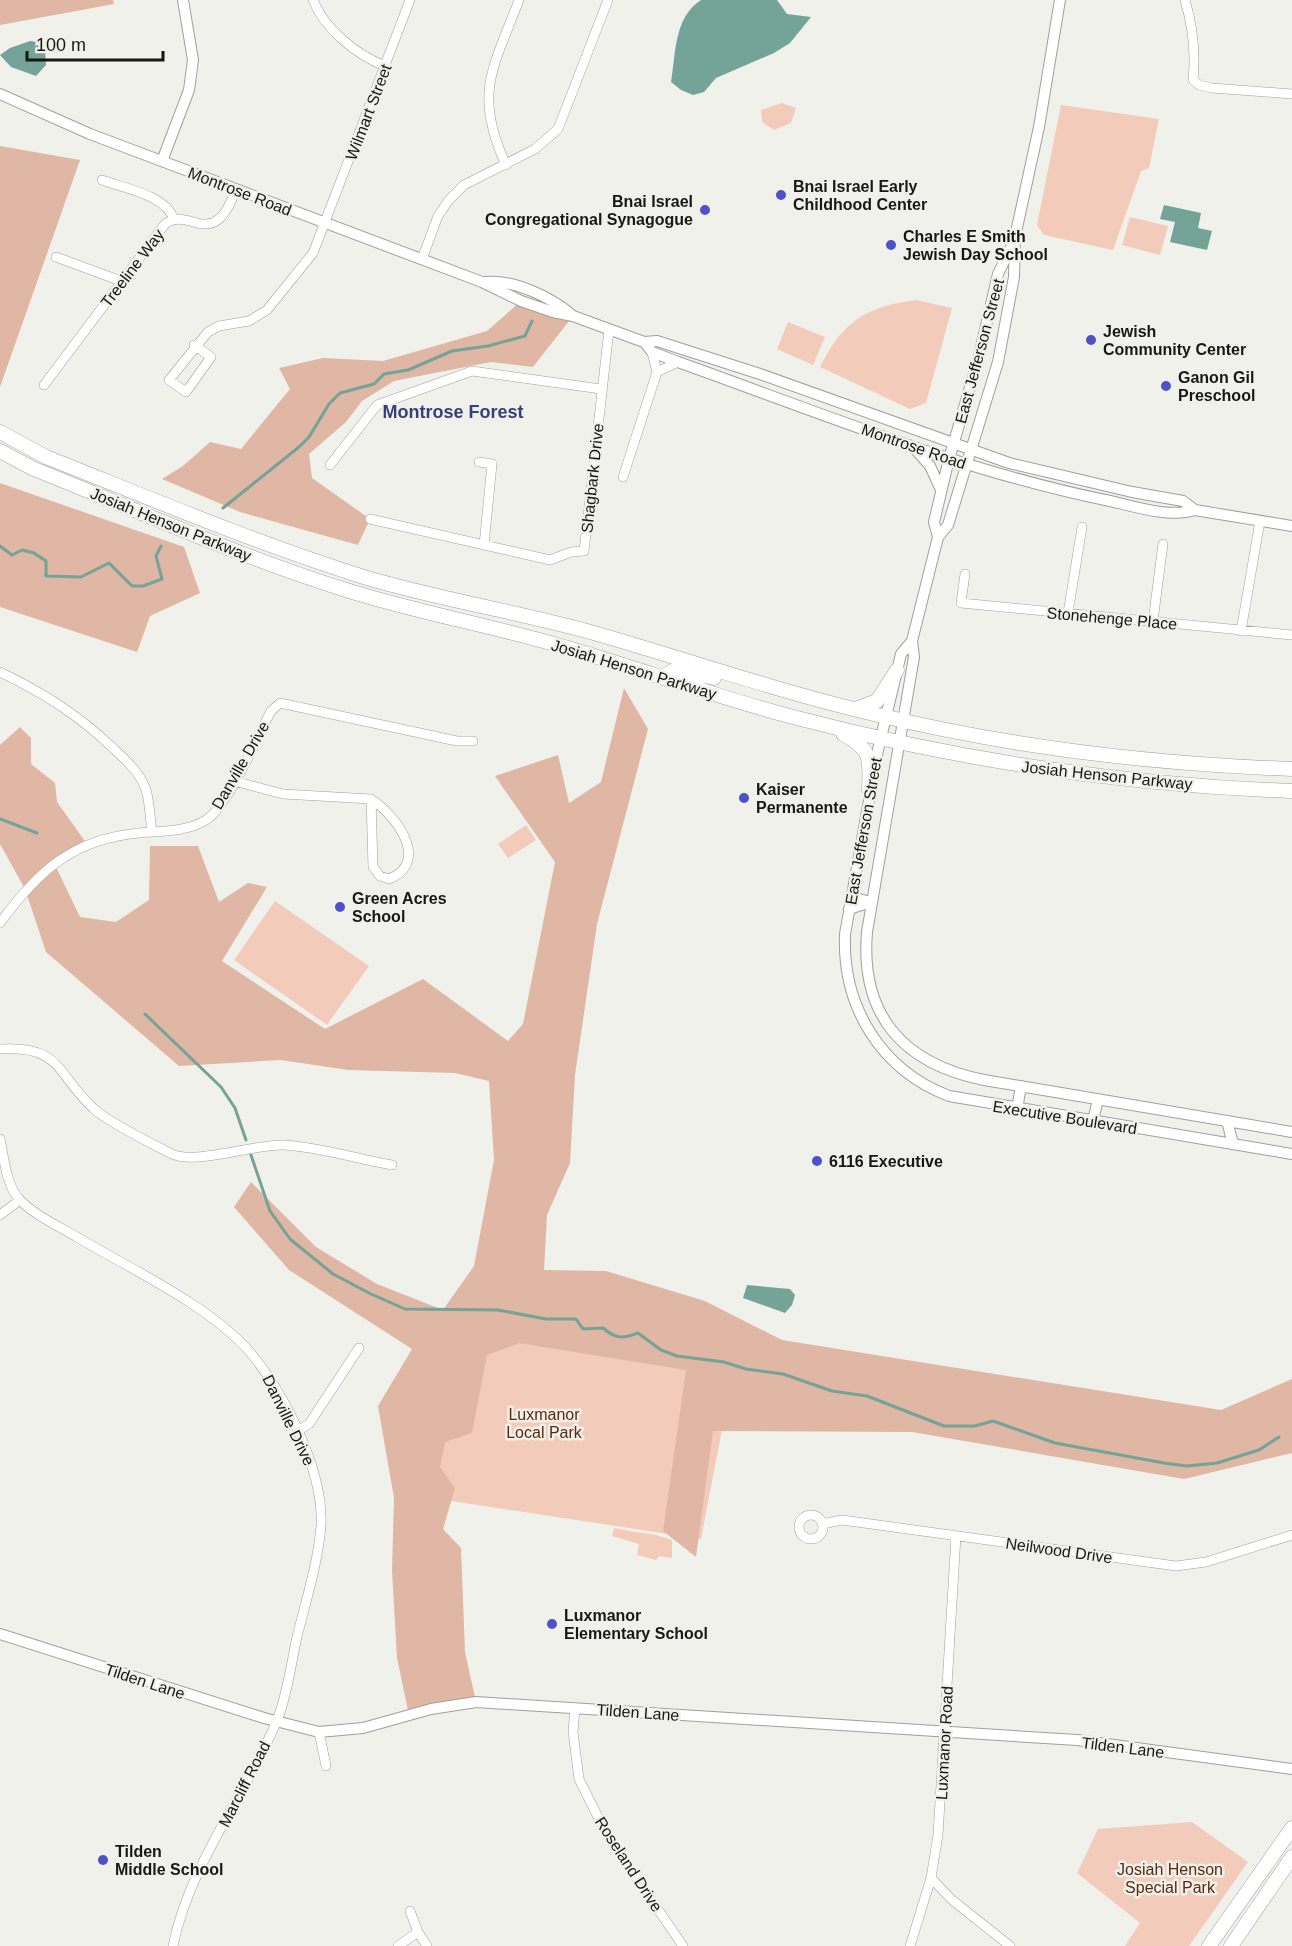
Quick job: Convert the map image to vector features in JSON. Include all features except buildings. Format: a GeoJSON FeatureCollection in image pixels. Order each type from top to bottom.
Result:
{"type":"FeatureCollection","features":[{"type":"Feature","properties":{"kind":"main road","name":"Josiah Henson Parkway"},"geometry":{"type":"LineString","coordinates":[[0,432],[23,447],[57,462],[344,570],[413,590],[590,632],[752,682],[853,709],[976,735],[1099,753],[1193,763],[1292,769]]}},
{"type":"Feature","properties":{"kind":"main road","name":"Josiah Henson Parkway"},"geometry":{"type":"LineString","coordinates":[[0,451],[34,469],[323,583],[394,605],[546,642],[828,726],[1045,770],[1192,785],[1292,791]]}},
{"type":"Feature","properties":{"kind":"main road"},"geometry":{"type":"LineString","coordinates":[[662,677],[675,670],[719,679],[752,682]]}},
{"type":"Feature","properties":{"kind":"main road"},"geometry":{"type":"LineString","coordinates":[[853,709],[877,701],[897,670]]}},
{"type":"Feature","properties":{"kind":"main road"},"geometry":{"type":"LineString","coordinates":[[828,726],[857,742],[866,750],[870,764],[869,791]]}},
{"type":"Feature","properties":{"kind":"main road"},"geometry":{"type":"LineString","coordinates":[[1209,1946],[1292,1828]]}},
{"type":"Feature","properties":{"kind":"main road"},"geometry":{"type":"LineString","coordinates":[[1231,1946],[1292,1857]]}},
{"type":"Feature","properties":{"kind":"street"},"geometry":{"type":"LineString","coordinates":[[162,161],[189,90],[193,60],[183,0]]}},
{"type":"Feature","properties":{"kind":"street"},"geometry":{"type":"LineString","coordinates":[[313,0],[329,25],[346,43],[371,60],[385,66]]}},
{"type":"Feature","properties":{"kind":"street","name":"Wilmart Street"},"geometry":{"type":"LineString","coordinates":[[195,345],[211,357],[186,392],[169,380],[195,345],[208,332],[219,326],[249,321],[267,310],[313,253],[410,0]]}},
{"type":"Feature","properties":{"kind":"street"},"geometry":{"type":"LineString","coordinates":[[506,165],[492,135],[487,90],[519,0]]}},
{"type":"Feature","properties":{"kind":"street"},"geometry":{"type":"LineString","coordinates":[[422,259],[438,216],[449,200],[464,185],[536,149],[558,129],[608,0]]}},
{"type":"Feature","properties":{"kind":"street","name":"East Jefferson Street"},"geometry":{"type":"LineString","coordinates":[[880,1014],[871,986],[866,959],[867,932],[914,657],[912,641],[938,537],[948,525],[998,362],[1014,277],[1015,237],[1039,127],[1060,0]]}},
{"type":"Feature","properties":{"kind":"street"},"geometry":{"type":"LineString","coordinates":[[1185,0],[1194,37],[1196,57],[1193,80],[1199,85],[1212,88],[1292,94]]}},
{"type":"Feature","properties":{"kind":"street","name":"Montrose Road"},"geometry":{"type":"LineString","coordinates":[[2,95],[90,134],[482,282],[521,301],[573,316],[644,342],[657,341],[760,374],[971,450],[1068,477],[1183,501],[1195,510]]}},
{"type":"Feature","properties":{"kind":"street"},"geometry":{"type":"LineString","coordinates":[[102,180],[158,201],[170,211],[174,220]]}},
{"type":"Feature","properties":{"kind":"street","name":"Treeline Way"},"geometry":{"type":"LineString","coordinates":[[44,385],[165,224],[174,220],[200,224],[217,222],[225,216],[236,189]]}},
{"type":"Feature","properties":{"kind":"street","name":"East Jefferson Street"},"geometry":{"type":"LineString","coordinates":[[938,537],[934,522],[941,490],[978,360],[998,274],[1015,237]]}},
{"type":"Feature","properties":{"kind":"street"},"geometry":{"type":"LineString","coordinates":[[56,257],[122,281]]}},
{"type":"Feature","properties":{"kind":"street","name":"Shagbark Drive"},"geometry":{"type":"LineString","coordinates":[[370,519],[550,560],[571,552],[584,551],[609,330]]}},
{"type":"Feature","properties":{"kind":"street"},"geometry":{"type":"LineString","coordinates":[[623,477],[657,372],[652,352],[644,342]]}},
{"type":"Feature","properties":{"kind":"street","name":"Montrose Road"},"geometry":{"type":"LineString","coordinates":[[652,352],[966,465],[1065,492],[1181,514],[1195,510],[1292,525]]}},
{"type":"Feature","properties":{"kind":"street"},"geometry":{"type":"LineString","coordinates":[[657,372],[678,362]]}},
{"type":"Feature","properties":{"kind":"street"},"geometry":{"type":"LineString","coordinates":[[330,465],[377,405],[472,371],[601,389]]}},
{"type":"Feature","properties":{"kind":"street"},"geometry":{"type":"LineString","coordinates":[[911,446],[930,465],[941,490]]}},
{"type":"Feature","properties":{"kind":"street"},"geometry":{"type":"LineString","coordinates":[[479,462],[492,464],[484,545]]}},
{"type":"Feature","properties":{"kind":"street"},"geometry":{"type":"LineString","coordinates":[[1241,631],[1260,521]]}},
{"type":"Feature","properties":{"kind":"street"},"geometry":{"type":"LineString","coordinates":[[1068,613],[1082,527]]}},
{"type":"Feature","properties":{"kind":"street"},"geometry":{"type":"LineString","coordinates":[[1153,621],[1163,544]]}},
{"type":"Feature","properties":{"kind":"street","name":"Stonehenge Place"},"geometry":{"type":"LineString","coordinates":[[965,574],[961,603],[1292,635]]}},
{"type":"Feature","properties":{"kind":"street","name":"East Jefferson Street"},"geometry":{"type":"LineString","coordinates":[[865,1025],[856,1008],[847,973],[845,944],[850,903],[880,738],[901,654],[912,641]]}},
{"type":"Feature","properties":{"kind":"street"},"geometry":{"type":"LineString","coordinates":[[0,672],[41,691],[67,707],[128,762],[147,791],[152,832]]}},
{"type":"Feature","properties":{"kind":"street","name":"Danville Drive"},"geometry":{"type":"LineString","coordinates":[[0,923],[25,889],[54,863],[98,840],[172,831],[207,819],[215,812],[272,711],[280,704],[457,741],[473,741]]}},
{"type":"Feature","properties":{"kind":"street"},"geometry":{"type":"LineString","coordinates":[[234,781],[283,794],[371,799],[381,806],[398,829],[411,854],[409,865],[401,874],[389,879],[380,876],[373,867],[371,799]]}},
{"type":"Feature","properties":{"kind":"street"},"geometry":{"type":"LineString","coordinates":[[850,903],[871,902]]}},
{"type":"Feature","properties":{"kind":"street","name":"Executive Boulevard"},"geometry":{"type":"LineString","coordinates":[[880,1014],[905,1045],[937,1067],[962,1076],[1292,1132]]}},
{"type":"Feature","properties":{"kind":"street","name":"Executive Boulevard"},"geometry":{"type":"LineString","coordinates":[[865,1025],[888,1057],[905,1073],[927,1087],[961,1100],[1292,1154]]}},
{"type":"Feature","properties":{"kind":"street"},"geometry":{"type":"LineString","coordinates":[[0,1049],[23,1048],[48,1056],[63,1070],[93,1109],[174,1155],[194,1157],[247,1148],[284,1145],[392,1165]]}},
{"type":"Feature","properties":{"kind":"street"},"geometry":{"type":"LineString","coordinates":[[1017,1109],[1021,1086]]}},
{"type":"Feature","properties":{"kind":"street"},"geometry":{"type":"LineString","coordinates":[[1093,1121],[1098,1099]]}},
{"type":"Feature","properties":{"kind":"street"},"geometry":{"type":"LineString","coordinates":[[1227,1121],[1233,1144]]}},
{"type":"Feature","properties":{"kind":"street"},"geometry":{"type":"LineString","coordinates":[[0,1139],[7,1171],[20,1200],[0,1215]]}},
{"type":"Feature","properties":{"kind":"street","name":"Danville Drive"},"geometry":{"type":"LineString","coordinates":[[20,1200],[231,1331],[267,1372],[297,1431],[319,1492],[321,1523],[318,1554],[277,1722]]}},
{"type":"Feature","properties":{"kind":"street"},"geometry":{"type":"LineString","coordinates":[[297,1431],[309,1424],[359,1348]]}},
{"type":"Feature","properties":{"kind":"street","name":"Neilwood Drive"},"geometry":{"type":"LineString","coordinates":[[822,1524],[842,1520],[1176,1566],[1206,1562],[1292,1535]]}},
{"type":"Feature","properties":{"kind":"street","name":"Luxmanor Road"},"geometry":{"type":"LineString","coordinates":[[910,1946],[931,1878],[938,1836],[956,1536]]}},
{"type":"Feature","properties":{"kind":"street","name":"Tilden Lane"},"geometry":{"type":"LineString","coordinates":[[0,1634],[277,1722],[319,1732],[363,1728],[431,1710],[476,1702],[1077,1740],[1292,1769]]}},
{"type":"Feature","properties":{"kind":"street","name":"Roseland Drive"},"geometry":{"type":"LineString","coordinates":[[576,1707],[573,1732],[579,1779],[607,1835],[683,1946]]}},
{"type":"Feature","properties":{"kind":"street","name":"Marcliff Road"},"geometry":{"type":"LineString","coordinates":[[173,1946],[178,1920],[228,1814],[277,1722]]}},
{"type":"Feature","properties":{"kind":"street"},"geometry":{"type":"LineString","coordinates":[[319,1732],[326,1766]]}},
{"type":"Feature","properties":{"kind":"street"},"geometry":{"type":"LineString","coordinates":[[931,1878],[948,1896],[1010,1946]]}},
{"type":"Feature","properties":{"kind":"street"},"geometry":{"type":"LineString","coordinates":[[927,1890],[948,1896]]}},
{"type":"Feature","properties":{"kind":"street"},"geometry":{"type":"LineString","coordinates":[[410,1911],[418,1932],[427,1946]]}},
{"type":"Feature","properties":{"kind":"street"},"geometry":{"type":"LineString","coordinates":[[398,1946],[418,1932]]}},
{"type":"Feature","properties":{"kind":"green space"},"geometry":{"type":"Polygon","coordinates":[[[782,103],[796,108],[791,123],[774,130],[762,122],[761,110],[782,103]]]}},
{"type":"Feature","properties":{"kind":"green space"},"geometry":{"type":"Polygon","coordinates":[[[1061,105],[1159,119],[1149,168],[1141,171],[1113,250],[1044,235],[1037,225],[1061,105]]]}},
{"type":"Feature","properties":{"kind":"green space"},"geometry":{"type":"Polygon","coordinates":[[[1130,217],[1168,226],[1160,255],[1122,245],[1130,217]]]}},
{"type":"Feature","properties":{"kind":"green space"},"geometry":{"type":"Polygon","coordinates":[[[916,300],[952,308],[926,403],[910,409],[820,367],[838,338],[858,319],[883,307],[916,300]]]}},
{"type":"Feature","properties":{"kind":"green space"},"geometry":{"type":"Polygon","coordinates":[[[788,322],[825,337],[813,365],[777,349],[788,322]]]}},
{"type":"Feature","properties":{"kind":"green space"},"geometry":{"type":"Polygon","coordinates":[[[526,825],[536,840],[508,858],[498,844],[526,825]]]}},
{"type":"Feature","properties":{"kind":"green space"},"geometry":{"type":"Polygon","coordinates":[[[275,901],[369,966],[327,1025],[234,960],[275,901]]]}},
{"type":"Feature","properties":{"kind":"green space","name":"Luxmanor Local Park"},"geometry":{"type":"Polygon","coordinates":[[[466,1319],[734,1367],[701,1539],[432,1498],[466,1319]]]}},
{"type":"Feature","properties":{"kind":"green space"},"geometry":{"type":"Polygon","coordinates":[[[614,1528],[658,1535],[672,1540],[672,1558],[659,1556],[656,1560],[637,1555],[639,1544],[612,1536],[614,1528]]]}},
{"type":"Feature","properties":{"kind":"green space","name":"Josiah Henson Special Park"},"geometry":{"type":"Polygon","coordinates":[[[1192,1822],[1248,1862],[1189,1946],[1125,1946],[1140,1923],[1077,1873],[1098,1829],[1192,1822]]]}},
{"type":"Feature","properties":{"kind":"shaded area"},"geometry":{"type":"Polygon","coordinates":[[[0,0],[113,0],[114,4],[0,25],[0,0]]]}},
{"type":"Feature","properties":{"kind":"shaded area"},"geometry":{"type":"Polygon","coordinates":[[[701,0],[777,0],[787,14],[811,17],[790,43],[774,53],[716,78],[704,92],[693,95],[681,90],[671,82],[681,26],[692,7],[701,0]]]}},
{"type":"Feature","properties":{"kind":"shaded area"},"geometry":{"type":"Polygon","coordinates":[[[30,41],[38,42],[45,49],[46,65],[36,76],[11,67],[0,55],[10,48],[30,41]]]}},
{"type":"Feature","properties":{"kind":"shaded area"},"geometry":{"type":"Polygon","coordinates":[[[0,146],[80,160],[0,387],[0,146]]]}},
{"type":"Feature","properties":{"kind":"shaded area"},"geometry":{"type":"Polygon","coordinates":[[[1164,205],[1201,213],[1198,228],[1212,231],[1207,250],[1170,242],[1175,222],[1160,219],[1164,205]]]}},
{"type":"Feature","properties":{"kind":"shaded area"},"geometry":{"type":"Polygon","coordinates":[[[521,301],[573,316],[533,367],[491,362],[394,381],[362,401],[346,422],[309,454],[312,478],[370,519],[358,545],[240,512],[162,479],[183,466],[210,442],[241,449],[290,389],[279,368],[323,358],[383,361],[487,331],[521,301]]]}},
{"type":"Feature","properties":{"kind":"shaded area"},"geometry":{"type":"Polygon","coordinates":[[[0,483],[184,547],[200,593],[150,616],[137,652],[0,607],[0,483]]]}},
{"type":"Feature","properties":{"kind":"shaded area"},"geometry":{"type":"Polygon","coordinates":[[[624,688],[648,729],[597,924],[575,1075],[570,1163],[547,1215],[544,1270],[606,1271],[705,1301],[782,1340],[1221,1410],[1292,1379],[1292,1453],[1184,1479],[912,1432],[713,1431],[696,1557],[663,1531],[686,1370],[519,1343],[487,1355],[472,1433],[445,1442],[440,1467],[455,1488],[443,1529],[461,1548],[465,1652],[476,1702],[409,1715],[397,1658],[392,1571],[394,1498],[378,1406],[412,1349],[289,1270],[234,1207],[251,1182],[316,1247],[377,1284],[443,1310],[474,1266],[494,1160],[489,1081],[455,1073],[348,1070],[281,1060],[179,1066],[46,952],[25,889],[0,844],[0,745],[20,727],[31,738],[31,764],[55,783],[57,802],[87,844],[54,863],[80,917],[116,922],[149,900],[150,846],[198,846],[219,902],[248,883],[267,887],[222,961],[325,1029],[423,979],[508,1041],[523,1024],[555,862],[495,776],[558,755],[569,803],[601,782],[624,688]]]}},
{"type":"Feature","properties":{"kind":"shaded area"},"geometry":{"type":"Polygon","coordinates":[[[747,1285],[790,1289],[795,1295],[792,1305],[785,1313],[743,1298],[747,1285]]]}},
{"type":"Feature","properties":{"kind":"waterway"},"geometry":{"type":"LineString","coordinates":[[223,508],[299,447],[309,437],[329,404],[340,393],[374,384],[384,374],[408,370],[452,351],[488,346],[525,336],[532,321]]}},
{"type":"Feature","properties":{"kind":"waterway"},"geometry":{"type":"LineString","coordinates":[[0,546],[12,555],[22,550],[34,553],[46,561],[46,576],[81,577],[109,563],[132,586],[143,586],[162,579],[156,556],[161,546]]}},
{"type":"Feature","properties":{"kind":"waterway"},"geometry":{"type":"LineString","coordinates":[[0,819],[37,833]]}},
{"type":"Feature","properties":{"kind":"waterway"},"geometry":{"type":"LineString","coordinates":[[145,1014],[221,1087],[235,1108],[246,1140]]}},
{"type":"Feature","properties":{"kind":"waterway"},"geometry":{"type":"LineString","coordinates":[[251,1155],[270,1211],[290,1239],[333,1274],[405,1309],[498,1310],[546,1319],[576,1319],[583,1329],[603,1328],[619,1337],[638,1333],[661,1350],[677,1356],[724,1362],[746,1369],[783,1374],[832,1391],[867,1396],[944,1426],[975,1426],[993,1421],[1055,1443],[1164,1463],[1187,1466],[1217,1463],[1259,1450],[1279,1437]]}},
{"type":"Feature","properties":{"kind":"place","name":"Bnai Israel Early Childhood Center"},"geometry":{"type":"Point","coordinates":[781,195]}},
{"type":"Feature","properties":{"kind":"place","name":"Bnai Israel Congregational Synagogue"},"geometry":{"type":"Point","coordinates":[705,210]}},
{"type":"Feature","properties":{"kind":"place","name":"Charles E Smith Jewish Day School"},"geometry":{"type":"Point","coordinates":[891,245]}},
{"type":"Feature","properties":{"kind":"place","name":"Jewish Community Center"},"geometry":{"type":"Point","coordinates":[1091,340]}},
{"type":"Feature","properties":{"kind":"place","name":"Ganon Gil Preschool"},"geometry":{"type":"Point","coordinates":[1166,386]}},
{"type":"Feature","properties":{"kind":"place","name":"Kaiser Permanente"},"geometry":{"type":"Point","coordinates":[744,798]}},
{"type":"Feature","properties":{"kind":"place","name":"Green Acres School"},"geometry":{"type":"Point","coordinates":[340,907]}},
{"type":"Feature","properties":{"kind":"place","name":"6116 Executive"},"geometry":{"type":"Point","coordinates":[817,1161]}},
{"type":"Feature","properties":{"kind":"place","name":"Luxmanor Elementary School"},"geometry":{"type":"Point","coordinates":[552,1624]}},
{"type":"Feature","properties":{"kind":"place","name":"Tilden Middle School"},"geometry":{"type":"Point","coordinates":[103,1860]}},
{"type":"Feature","properties":{"kind":"district","name":"Montrose Forest"},"geometry":{"type":"Point","coordinates":[453,412]}}]}
